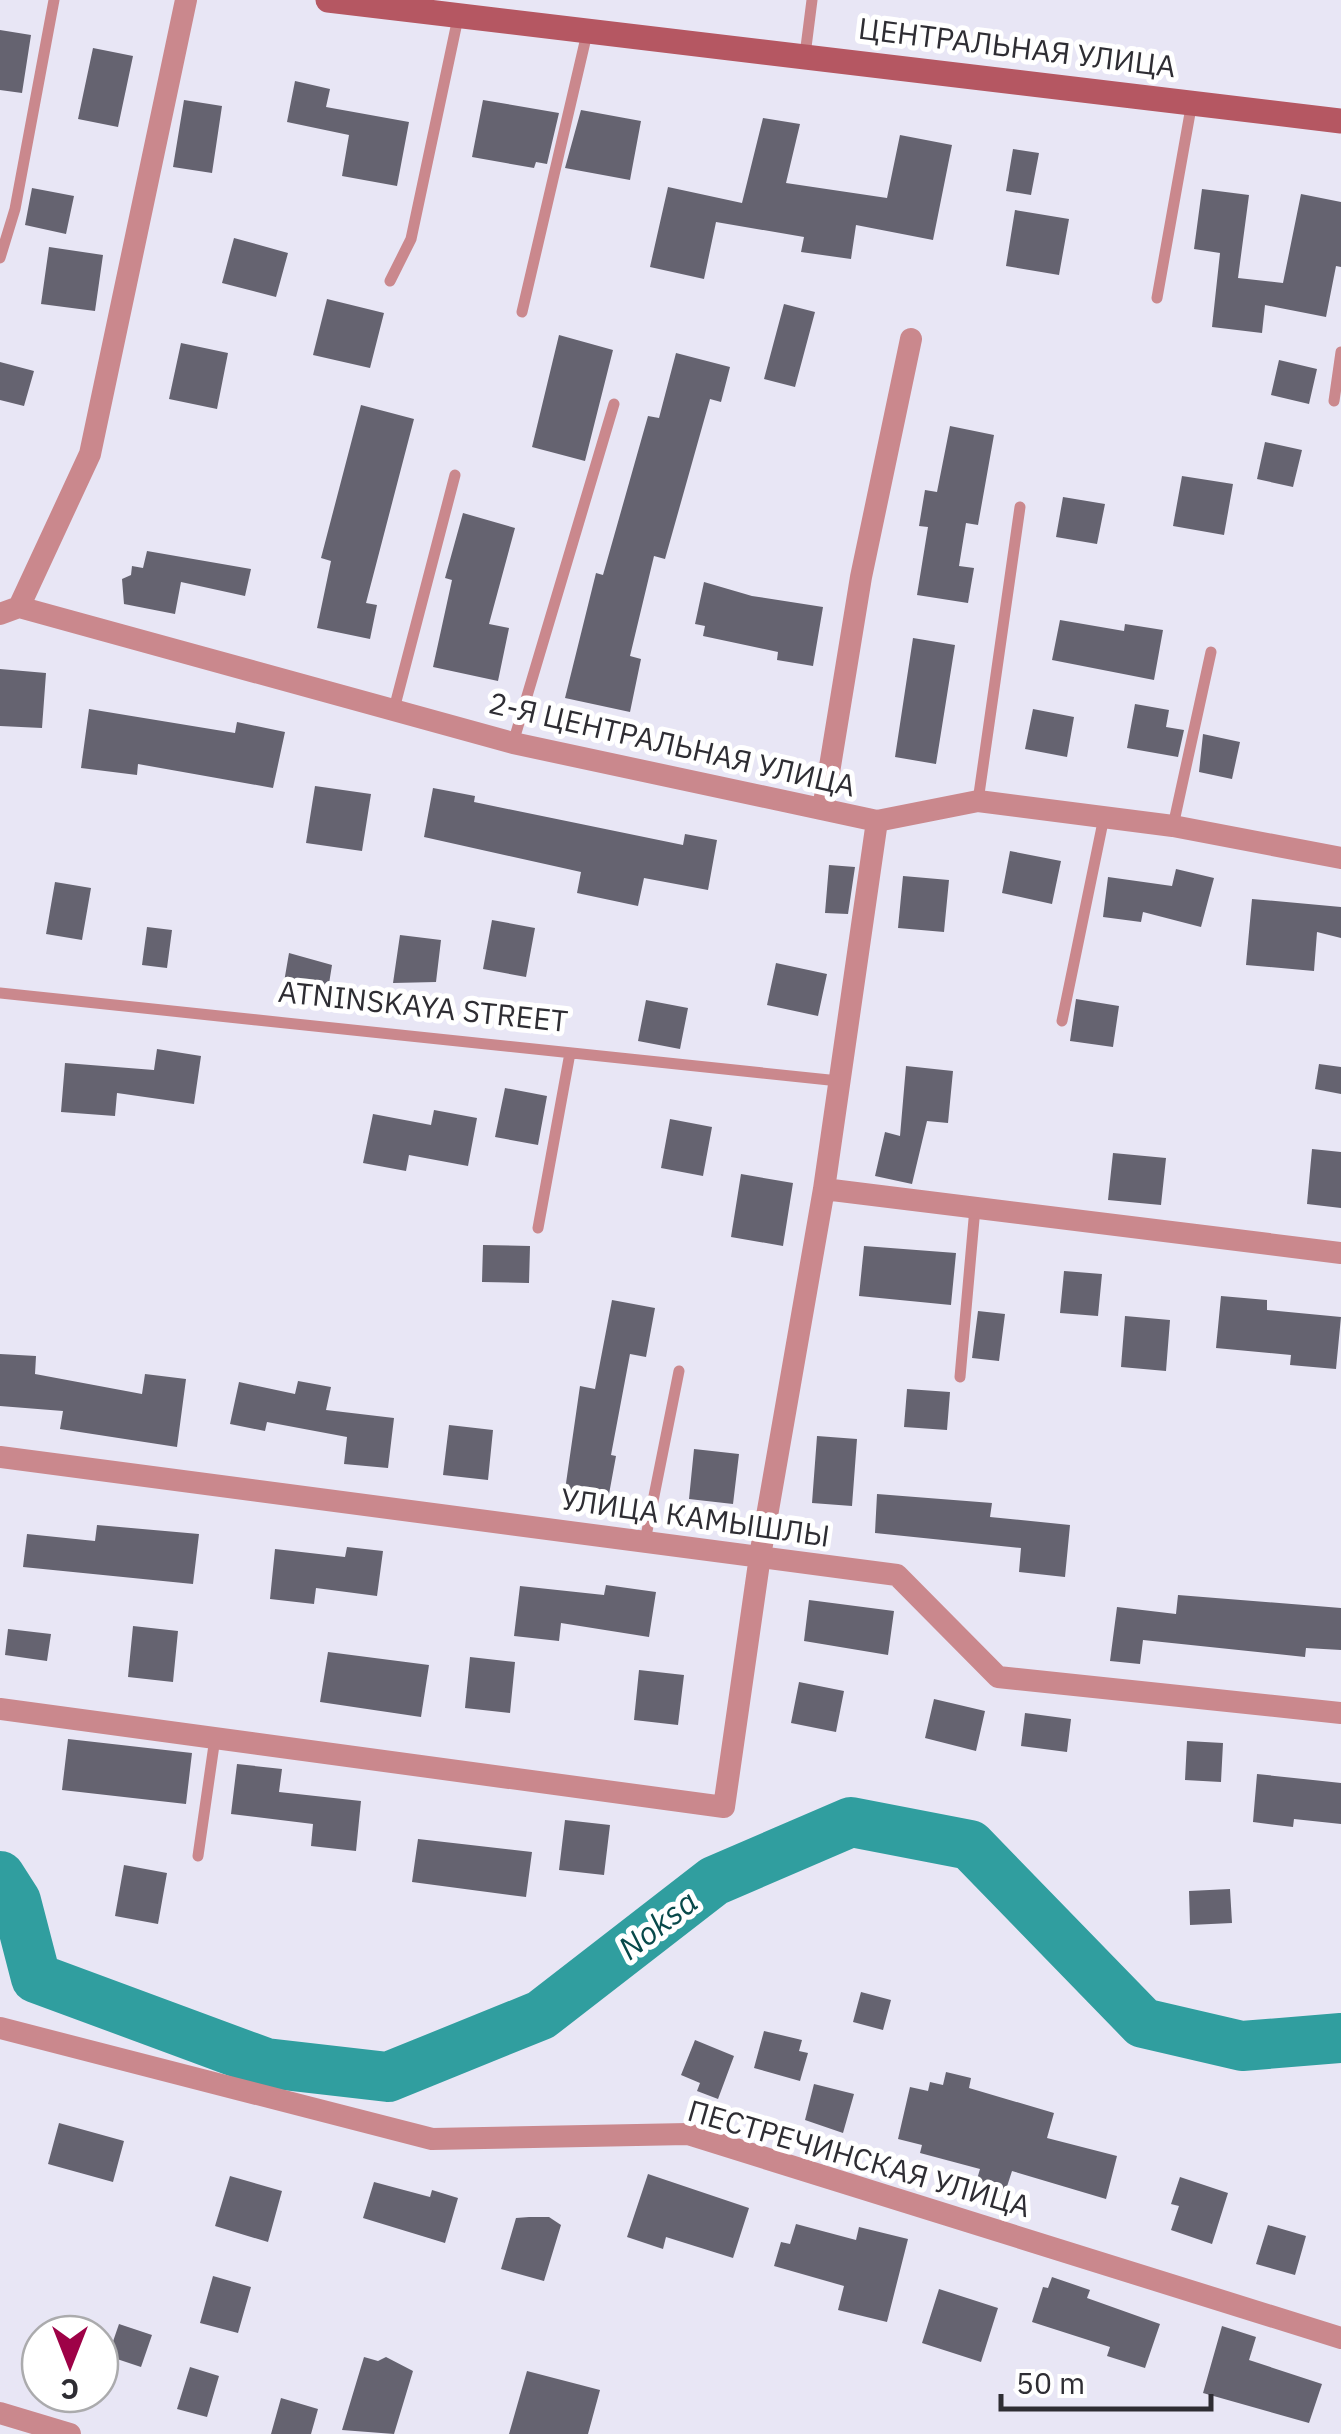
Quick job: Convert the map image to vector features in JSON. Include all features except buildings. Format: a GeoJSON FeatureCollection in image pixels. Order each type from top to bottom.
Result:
{"type":"FeatureCollection","features":[{"type":"Feature","properties":{"kind":"street"},"geometry":{"type":"LineString","coordinates":[[10,611],[90,454],[186,0]]}},
{"type":"Feature","properties":{"kind":"street","name":"ЦЕНТРАЛЬНАЯ УЛИЦА"},"geometry":{"type":"LineString","coordinates":[[328,0],[458,13],[486,8],[588,29],[1341,122]]}},
{"type":"Feature","properties":{"kind":"street"},"geometry":{"type":"LineString","coordinates":[[823,810],[861,577],[911,339]]}},
{"type":"Feature","properties":{"kind":"street","name":"2-Я ЦЕНТРАЛЬНАЯ УЛИЦА"},"geometry":{"type":"LineString","coordinates":[[10,611],[513,743],[877,821],[978,801],[1172,826],[1341,858]]}},
{"type":"Feature","properties":{"kind":"street"},"geometry":{"type":"LineString","coordinates":[[0,1709],[724,1807],[760,1556],[824,1189],[877,821]]}},
{"type":"Feature","properties":{"kind":"street"},"geometry":{"type":"LineString","coordinates":[[824,1189],[1341,1254]]}},
{"type":"Feature","properties":{"kind":"street","name":"УЛИЦА КАМЫШЛЫ"},"geometry":{"type":"LineString","coordinates":[[0,1457],[897,1575],[998,1678],[1341,1714]]}},
{"type":"Feature","properties":{"kind":"street","name":"ПЕСТРЕЧИНСКАЯ УЛИЦА"},"geometry":{"type":"LineString","coordinates":[[0,2028],[432,2140],[688,2134],[1341,2338]]}},
{"type":"Feature","properties":{"kind":"street"},"geometry":{"type":"LineString","coordinates":[[0,2413],[70,2434]]}},
{"type":"Feature","properties":{"kind":"lane"},"geometry":{"type":"LineString","coordinates":[[0,258],[15,209],[54,0]]}},
{"type":"Feature","properties":{"kind":"lane"},"geometry":{"type":"LineString","coordinates":[[805,56],[812,0]]}},
{"type":"Feature","properties":{"kind":"lane"},"geometry":{"type":"LineString","coordinates":[[390,282],[412,239],[458,13]]}},
{"type":"Feature","properties":{"kind":"lane"},"geometry":{"type":"LineString","coordinates":[[522,312],[588,29]]}},
{"type":"Feature","properties":{"kind":"lane"},"geometry":{"type":"LineString","coordinates":[[1157,298],[1192,102]]}},
{"type":"Feature","properties":{"kind":"lane"},"geometry":{"type":"LineString","coordinates":[[1334,400],[1341,352]]}},
{"type":"Feature","properties":{"kind":"lane"},"geometry":{"type":"LineString","coordinates":[[513,743],[614,404]]}},
{"type":"Feature","properties":{"kind":"lane"},"geometry":{"type":"LineString","coordinates":[[394,709],[455,475]]}},
{"type":"Feature","properties":{"kind":"lane"},"geometry":{"type":"LineString","coordinates":[[978,801],[1020,507]]}},
{"type":"Feature","properties":{"kind":"lane"},"geometry":{"type":"LineString","coordinates":[[1172,826],[1210,652]]}},
{"type":"Feature","properties":{"kind":"lane"},"geometry":{"type":"LineString","coordinates":[[1062,1022],[1104,817]]}},
{"type":"Feature","properties":{"kind":"lane","name":"ATNINSKAYA STREET"},"geometry":{"type":"LineString","coordinates":[[0,993],[840,1081]]}},
{"type":"Feature","properties":{"kind":"lane"},"geometry":{"type":"LineString","coordinates":[[538,1228],[570,1053]]}},
{"type":"Feature","properties":{"kind":"lane"},"geometry":{"type":"LineString","coordinates":[[960,1377],[975,1208]]}},
{"type":"Feature","properties":{"kind":"lane"},"geometry":{"type":"LineString","coordinates":[[645,1541],[679,1371]]}},
{"type":"Feature","properties":{"kind":"lane"},"geometry":{"type":"LineString","coordinates":[[198,1856],[215,1738]]}},
{"type":"Feature","properties":{"kind":"waterway","name":"Noksa"},"geometry":{"type":"LineString","coordinates":[[0,1876],[16,1901],[36,1978],[266,2063],[388,2077],[541,2015],[714,1881],[851,1822],[970,1845],[1143,2023],[1242,2046],[1341,2038]]}}]}
